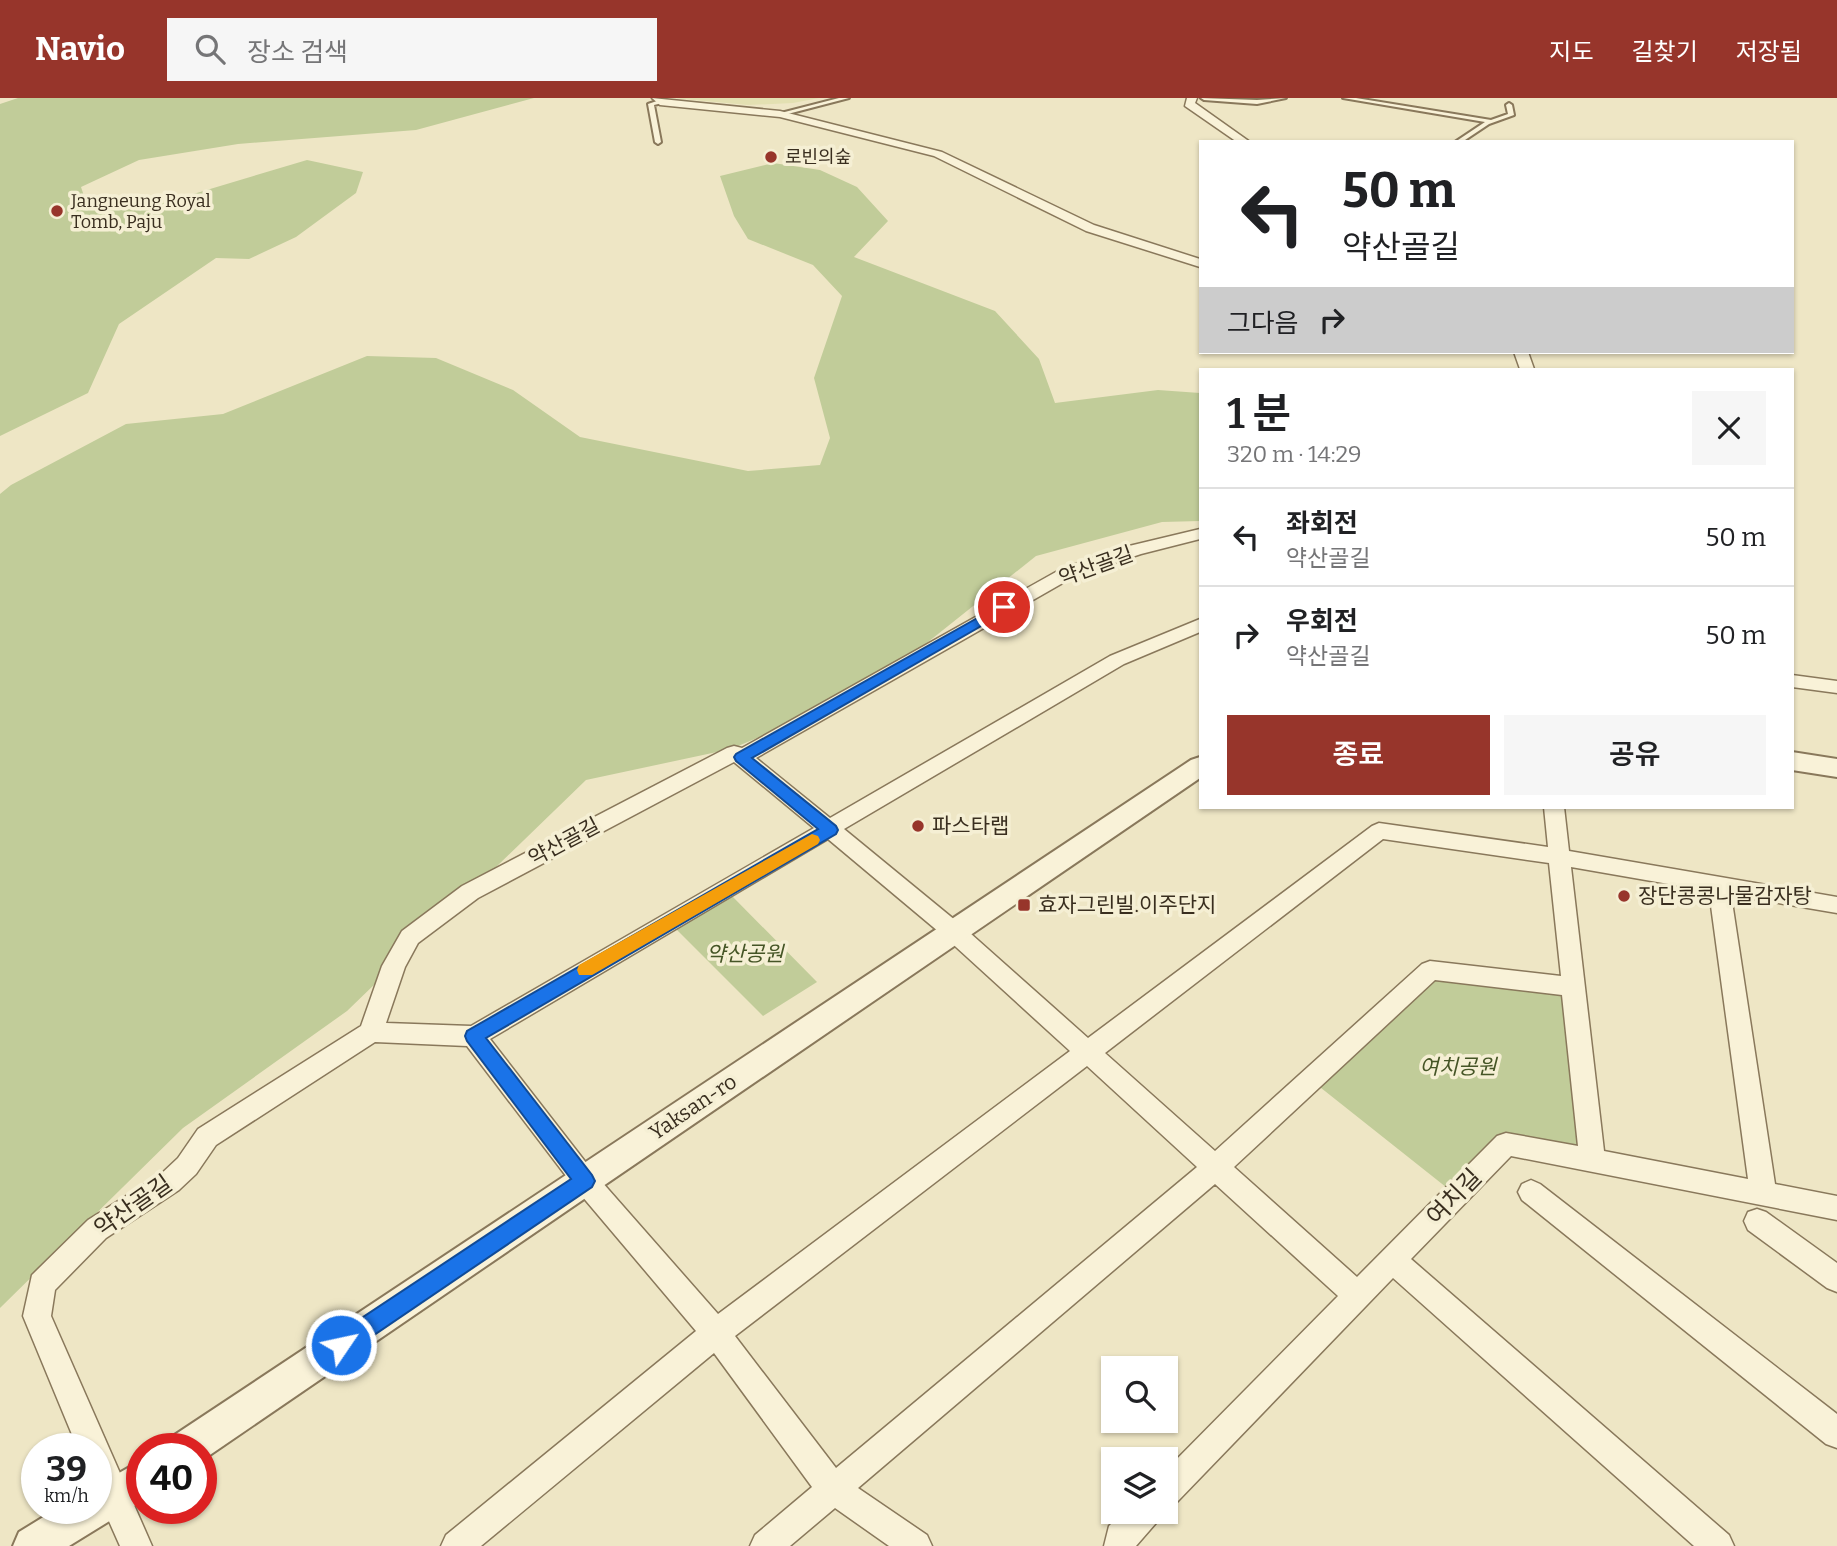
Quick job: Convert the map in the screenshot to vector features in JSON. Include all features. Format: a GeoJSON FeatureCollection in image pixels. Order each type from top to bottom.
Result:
{"type":"FeatureCollection","features":[{"type":"Feature","properties":{"kind":"street"},"geometry":{"type":"LineString","coordinates":[[1192,98],[1189,104],[1242,140]]}},
{"type":"Feature","properties":{"kind":"street"},"geometry":{"type":"LineString","coordinates":[[658,100],[780,114],[938,154],[1090,228],[1199,263]]}},
{"type":"Feature","properties":{"kind":"street","name":"약산골길"},"geometry":{"type":"LineString","coordinates":[[86,1433],[37,1316],[42,1284],[97,1229],[170,1182],[187,1166],[207,1137],[371,1032],[394,966],[410,937],[460,900],[733,753],[742,757],[1069,572],[1135,550],[1199,534]]}},
{"type":"Feature","properties":{"kind":"street"},"geometry":{"type":"LineString","coordinates":[[371,1032],[474,1036],[1117,660],[1199,625]]}},
{"type":"Feature","properties":{"kind":"street"},"geometry":{"type":"LineString","coordinates":[[1794,681],[1837,687]]}},
{"type":"Feature","properties":{"kind":"street"},"geometry":{"type":"LineString","coordinates":[[742,757],[953,931],[1357,1295]]}},
{"type":"Feature","properties":{"kind":"street"},"geometry":{"type":"LineString","coordinates":[[1794,761],[1837,768]]}},
{"type":"Feature","properties":{"kind":"street","name":"Yaksan-ro"},"geometry":{"type":"LineString","coordinates":[[210,1433],[1199,766]]}},
{"type":"Feature","properties":{"kind":"street"},"geometry":{"type":"LineString","coordinates":[[1554,809],[1592,1161]]}},
{"type":"Feature","properties":{"kind":"street"},"geometry":{"type":"LineString","coordinates":[[457,1546],[716,1333],[1379,831],[1559,857],[1837,905]]}},
{"type":"Feature","properties":{"kind":"street"},"geometry":{"type":"LineString","coordinates":[[1719,885],[1763,1194]]}},
{"type":"Feature","properties":{"kind":"street"},"geometry":{"type":"LineString","coordinates":[[766,1546],[1215,1168],[1430,970],[1573,987]]}},
{"type":"Feature","properties":{"kind":"street"},"geometry":{"type":"LineString","coordinates":[[474,1036],[585,1181],[716,1333],[832,1488],[916,1546]]}},
{"type":"Feature","properties":{"kind":"street","name":"여치길"},"geometry":{"type":"LineString","coordinates":[[1178,1479],[1506,1144],[1837,1208]]}},
{"type":"Feature","properties":{"kind":"street"},"geometry":{"type":"LineString","coordinates":[[1531,1192],[1837,1433]]}},
{"type":"Feature","properties":{"kind":"street"},"geometry":{"type":"LineString","coordinates":[[1758,1221],[1837,1279]]}},
{"type":"Feature","properties":{"kind":"street"},"geometry":{"type":"LineString","coordinates":[[1392,1260],[1718,1546]]}},
{"type":"Feature","properties":{"kind":"street"},"geometry":{"type":"LineString","coordinates":[[112,1498],[136,1546]]}},
{"type":"Feature","properties":{"kind":"street"},"geometry":{"type":"LineString","coordinates":[[33,1546],[69,1524]]}},
{"type":"Feature","properties":{"kind":"street"},"geometry":{"type":"LineString","coordinates":[[1120,1546],[1120,1537],[1132,1524]]}},
{"type":"Feature","properties":{"kind":"lane"},"geometry":{"type":"LineString","coordinates":[[780,114],[846,98]]}},
{"type":"Feature","properties":{"kind":"lane"},"geometry":{"type":"LineString","coordinates":[[1204,98],[1257,102],[1283,98]]}},
{"type":"Feature","properties":{"kind":"lane"},"geometry":{"type":"LineString","coordinates":[[1346,98],[1490,121],[1487,122]]}},
{"type":"Feature","properties":{"kind":"lane"},"geometry":{"type":"LineString","coordinates":[[658,100],[651,104],[658,142]]}},
{"type":"Feature","properties":{"kind":"lane"},"geometry":{"type":"LineString","coordinates":[[1461,140],[1487,122],[1511,115],[1509,105]]}},
{"type":"Feature","properties":{"kind":"shaded area"},"geometry":{"type":"Polygon","coordinates":[[[673,98],[819,98],[793,103],[748,105],[673,98]]]}},
{"type":"Feature","properties":{"kind":"green space"},"geometry":{"type":"Polygon","coordinates":[[[18,98],[534,98],[416,130],[238,144],[139,160],[81,187],[86,202],[150,207],[307,160],[363,172],[356,193],[296,237],[249,259],[216,258],[119,324],[88,393],[0,436],[0,104],[18,98]]]}},
{"type":"Feature","properties":{"kind":"green space"},"geometry":{"type":"Polygon","coordinates":[[[773,163],[820,170],[857,187],[888,221],[854,257],[995,311],[1039,359],[1055,403],[1158,390],[1199,393],[1199,521],[1162,522],[1036,556],[864,693],[731,749],[586,780],[347,1011],[183,1128],[0,1308],[0,494],[11,485],[126,424],[223,414],[367,356],[436,358],[513,390],[580,437],[748,471],[820,465],[830,438],[814,378],[842,296],[813,265],[748,239],[734,216],[720,176],[773,163]]]}},
{"type":"Feature","properties":{"kind":"green space","name":"약산공원"},"geometry":{"type":"Polygon","coordinates":[[[731,895],[817,982],[763,1016],[673,926],[731,895]]]}},
{"type":"Feature","properties":{"kind":"green space","name":"여치공원"},"geometry":{"type":"Polygon","coordinates":[[[1430,970],[1573,987],[1592,1161],[1506,1144],[1456,1195],[1311,1080],[1430,970]]]}},
{"type":"Feature","properties":{"kind":"slow traffic"},"geometry":{"type":"LineString","coordinates":[[586,970],[812,840]]}},
{"type":"Feature","properties":{"kind":"place","name":"로빈의숲"},"geometry":{"type":"Point","coordinates":[771,157]}},
{"type":"Feature","properties":{"kind":"place","name":"Jangneung Royal Tomb, Paju"},"geometry":{"type":"Point","coordinates":[57,211]}},
{"type":"Feature","properties":{"kind":"place","name":"파스타랩"},"geometry":{"type":"Point","coordinates":[918,826]}},
{"type":"Feature","properties":{"kind":"place","name":"장단콩콩나물감자탕"},"geometry":{"type":"Point","coordinates":[1624,896]}},
{"type":"Feature","properties":{"kind":"place","name":"효자그린빌.이주단지"},"geometry":{"type":"Point","coordinates":[1024,905]}},
{"type":"Feature","properties":{"kind":"route"},"geometry":{"type":"LineString","coordinates":[[341,1345],[585,1181],[474,1036],[830,830],[742,757],[1004,607]]}}]}
